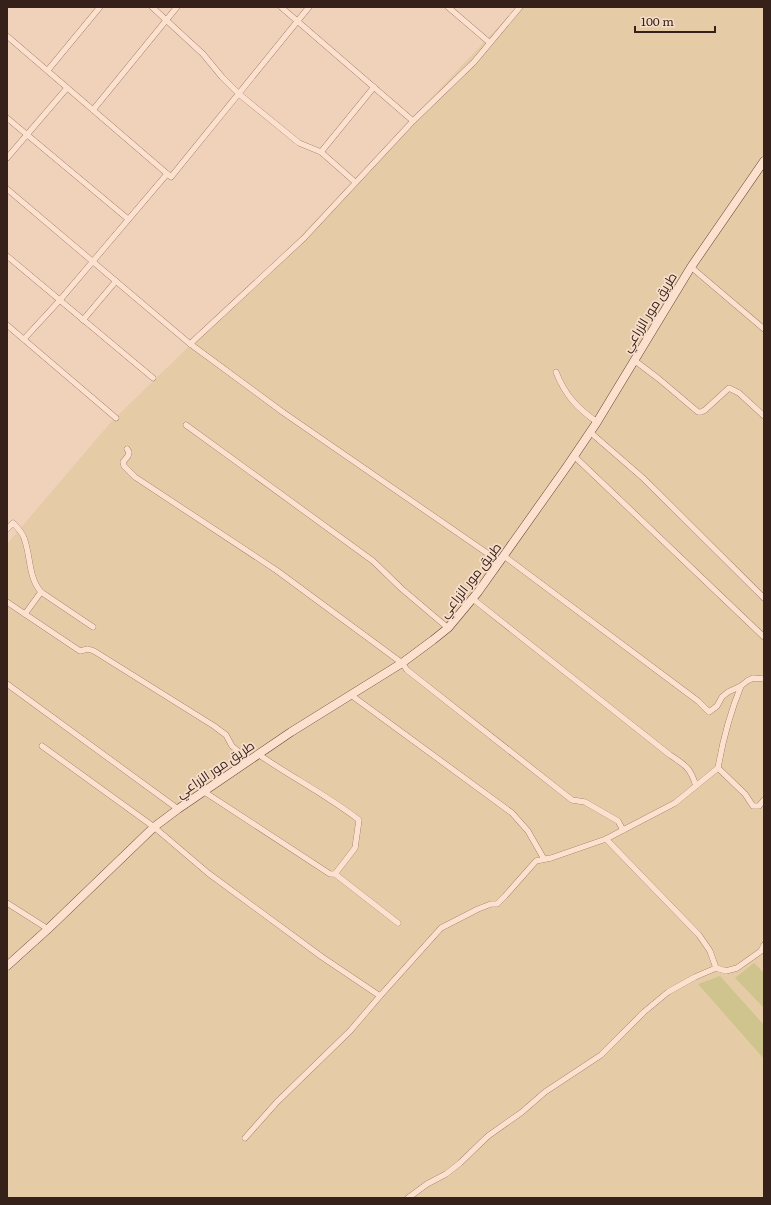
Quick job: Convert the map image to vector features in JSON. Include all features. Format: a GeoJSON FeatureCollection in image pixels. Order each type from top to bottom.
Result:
{"type":"FeatureCollection","features":[{"type":"Feature","properties":{"kind":"street"},"geometry":{"type":"LineString","coordinates":[[48,70],[100,7]]}},
{"type":"Feature","properties":{"kind":"street"},"geometry":{"type":"LineString","coordinates":[[152,7],[204,54],[222,77],[239,94],[299,142],[321,152],[355,182]]}},
{"type":"Feature","properties":{"kind":"street"},"geometry":{"type":"LineString","coordinates":[[93,110],[177,7]]}},
{"type":"Feature","properties":{"kind":"street"},"geometry":{"type":"LineString","coordinates":[[281,7],[413,121]]}},
{"type":"Feature","properties":{"kind":"street"},"geometry":{"type":"LineString","coordinates":[[7,36],[171,176],[309,7]]}},
{"type":"Feature","properties":{"kind":"street"},"geometry":{"type":"LineString","coordinates":[[448,7],[490,43]]}},
{"type":"Feature","properties":{"kind":"street"},"geometry":{"type":"LineString","coordinates":[[190,344],[291,250],[413,121],[474,62],[520,7]]}},
{"type":"Feature","properties":{"kind":"street"},"geometry":{"type":"LineString","coordinates":[[321,152],[374,87]]}},
{"type":"Feature","properties":{"kind":"street"},"geometry":{"type":"LineString","coordinates":[[7,158],[67,88]]}},
{"type":"Feature","properties":{"kind":"street"},"geometry":{"type":"LineString","coordinates":[[7,118],[128,219]]}},
{"type":"Feature","properties":{"kind":"street","name":"طريق مور الزراعي"},"geometry":{"type":"LineString","coordinates":[[7,966],[154,828],[178,808],[258,754],[402,663],[448,628],[473,599],[574,456],[597,422],[691,266],[764,161]]}},
{"type":"Feature","properties":{"kind":"street"},"geometry":{"type":"LineString","coordinates":[[24,339],[60,300],[167,174]]}},
{"type":"Feature","properties":{"kind":"street"},"geometry":{"type":"LineString","coordinates":[[7,188],[190,344],[284,413],[502,559],[692,697],[709,712],[717,706],[722,697],[728,692],[753,678],[764,679]]}},
{"type":"Feature","properties":{"kind":"street"},"geometry":{"type":"LineString","coordinates":[[7,256],[153,378]]}},
{"type":"Feature","properties":{"kind":"street"},"geometry":{"type":"LineString","coordinates":[[691,266],[764,328]]}},
{"type":"Feature","properties":{"kind":"street"},"geometry":{"type":"LineString","coordinates":[[83,320],[116,281]]}},
{"type":"Feature","properties":{"kind":"street"},"geometry":{"type":"LineString","coordinates":[[7,325],[116,418]]}},
{"type":"Feature","properties":{"kind":"street"},"geometry":{"type":"LineString","coordinates":[[634,360],[698,412],[706,410],[729,388],[738,393],[764,416]]}},
{"type":"Feature","properties":{"kind":"street"},"geometry":{"type":"LineString","coordinates":[[556,372],[565,391],[576,405],[597,422]]}},
{"type":"Feature","properties":{"kind":"street"},"geometry":{"type":"LineString","coordinates":[[186,425],[373,561],[402,589],[448,628]]}},
{"type":"Feature","properties":{"kind":"street"},"geometry":{"type":"LineString","coordinates":[[590,432],[643,478],[764,598]]}},
{"type":"Feature","properties":{"kind":"street"},"geometry":{"type":"LineString","coordinates":[[127,449],[129,452],[123,462],[124,466],[131,473],[276,570],[402,663],[407,670],[572,800],[585,802],[618,821],[623,830]]}},
{"type":"Feature","properties":{"kind":"street"},"geometry":{"type":"LineString","coordinates":[[574,456],[764,637]]}},
{"type":"Feature","properties":{"kind":"street"},"geometry":{"type":"LineString","coordinates":[[7,529],[13,523],[22,533],[28,553],[31,572],[40,592],[93,627]]}},
{"type":"Feature","properties":{"kind":"street"},"geometry":{"type":"LineString","coordinates":[[25,614],[40,592]]}},
{"type":"Feature","properties":{"kind":"street"},"geometry":{"type":"LineString","coordinates":[[473,599],[688,768],[692,773],[696,786]]}},
{"type":"Feature","properties":{"kind":"street"},"geometry":{"type":"LineString","coordinates":[[7,602],[80,650],[88,649],[94,651],[214,726],[226,735],[232,746],[249,760]]}},
{"type":"Feature","properties":{"kind":"street"},"geometry":{"type":"LineString","coordinates":[[7,684],[178,808]]}},
{"type":"Feature","properties":{"kind":"street"},"geometry":{"type":"LineString","coordinates":[[245,1138],[277,1102],[350,1030],[440,928],[478,909],[491,904],[497,904],[538,860],[551,858],[606,839],[675,802],[718,768],[724,736],[732,708],[741,686]]}},
{"type":"Feature","properties":{"kind":"street"},"geometry":{"type":"LineString","coordinates":[[351,695],[512,813],[528,831],[544,859]]}},
{"type":"Feature","properties":{"kind":"street"},"geometry":{"type":"LineString","coordinates":[[42,746],[154,828],[208,873],[322,957],[380,996]]}},
{"type":"Feature","properties":{"kind":"street"},"geometry":{"type":"LineString","coordinates":[[258,754],[343,808],[359,820],[355,848],[334,874]]}},
{"type":"Feature","properties":{"kind":"street"},"geometry":{"type":"LineString","coordinates":[[718,768],[745,794],[754,806],[760,806],[764,800]]}},
{"type":"Feature","properties":{"kind":"street"},"geometry":{"type":"LineString","coordinates":[[203,791],[330,874],[334,874],[398,923]]}},
{"type":"Feature","properties":{"kind":"street"},"geometry":{"type":"LineString","coordinates":[[606,839],[699,935],[710,951],[716,968]]}},
{"type":"Feature","properties":{"kind":"street"},"geometry":{"type":"LineString","coordinates":[[7,903],[48,929]]}},
{"type":"Feature","properties":{"kind":"street"},"geometry":{"type":"LineString","coordinates":[[408,1198],[427,1184],[451,1170],[488,1136],[522,1112],[546,1092],[601,1055],[644,1012],[668,992],[694,977],[716,968],[726,971],[737,968],[760,951],[764,945]]}},
{"type":"Feature","properties":{"kind":"shaded area"},"geometry":{"type":"Polygon","coordinates":[[[517,7],[764,7],[764,1198],[7,1198],[7,544],[111,422],[283,255],[517,7]]]}},
{"type":"Feature","properties":{"kind":"shaded area"},"geometry":{"type":"Polygon","coordinates":[[[754,963],[764,973],[764,1008],[735,978],[754,963]]]}},
{"type":"Feature","properties":{"kind":"shaded area"},"geometry":{"type":"Polygon","coordinates":[[[720,976],[764,1025],[764,1059],[698,984],[720,976]]]}}]}
